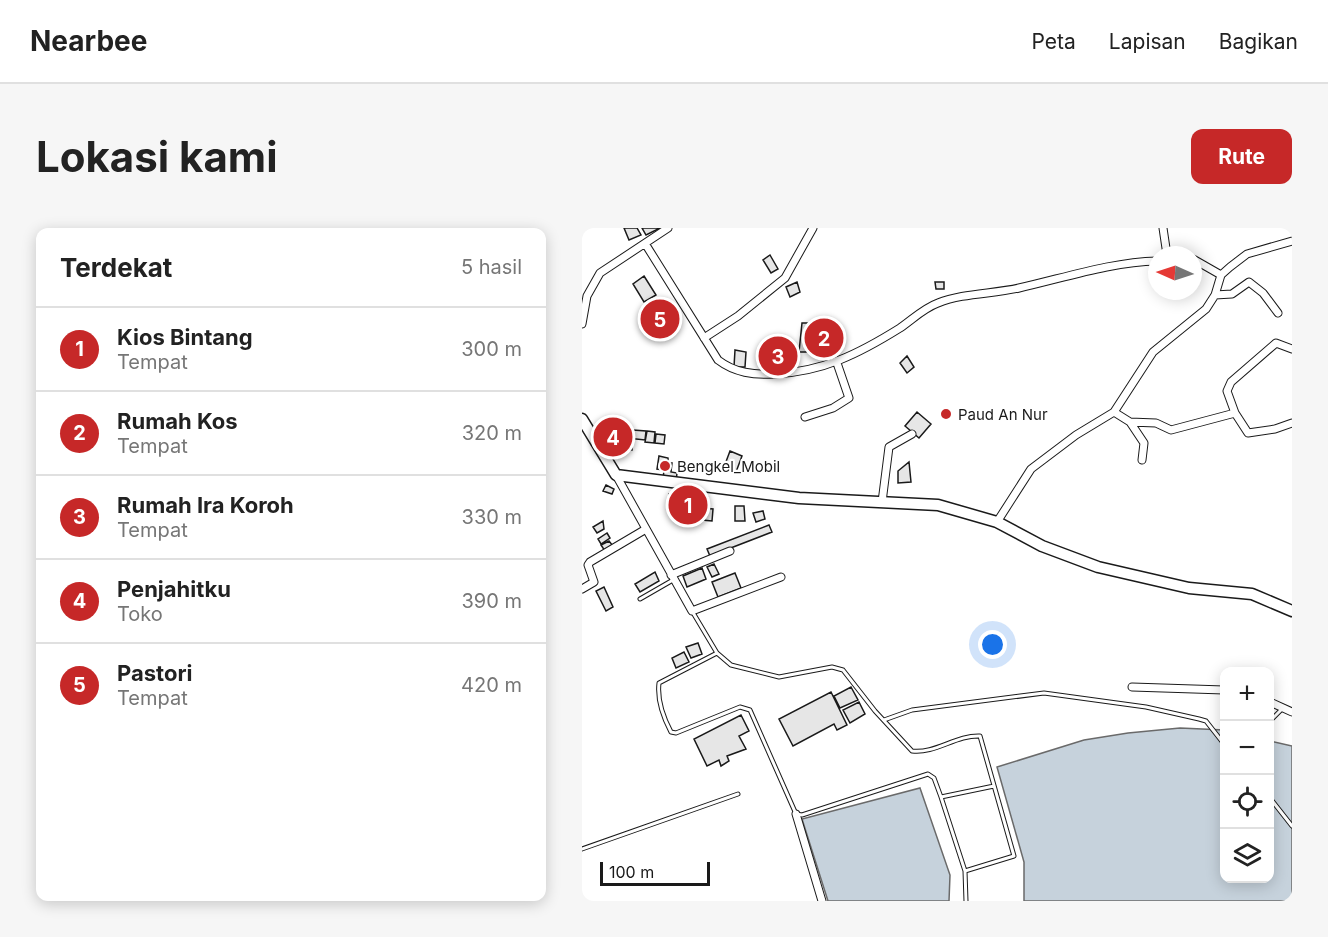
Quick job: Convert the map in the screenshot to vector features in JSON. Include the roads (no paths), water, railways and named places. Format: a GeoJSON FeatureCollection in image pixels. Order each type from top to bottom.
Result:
{"type":"FeatureCollection","features":[{"type":"Feature","properties":{"kind":"highway"},"geometry":{"type":"LineString","coordinates":[[582,419],[616,475],[799,498],[938,505],[997,522],[1042,546],[1098,567],[1189,588],[1252,594],[1292,610]]}},
{"type":"Feature","properties":{"kind":"street"},"geometry":{"type":"LineString","coordinates":[[582,324],[587,296],[600,273],[646,245],[668,228]]}},
{"type":"Feature","properties":{"kind":"street"},"geometry":{"type":"LineString","coordinates":[[704,338],[738,316],[785,278],[813,228]]}},
{"type":"Feature","properties":{"kind":"street"},"geometry":{"type":"LineString","coordinates":[[1162,228],[1165,246]]}},
{"type":"Feature","properties":{"kind":"street"},"geometry":{"type":"LineString","coordinates":[[997,522],[1031,470],[1068,441],[1114,412],[1153,352],[1200,315],[1215,296],[1221,275],[1247,254],[1292,241]]}},
{"type":"Feature","properties":{"kind":"street"},"geometry":{"type":"LineString","coordinates":[[646,245],[718,360],[731,369],[741,372],[796,373],[837,363],[885,338],[927,308],[946,300],[1016,289],[1134,261],[1148,261]]}},
{"type":"Feature","properties":{"kind":"street"},"geometry":{"type":"LineString","coordinates":[[1202,264],[1221,275]]}},
{"type":"Feature","properties":{"kind":"street"},"geometry":{"type":"LineString","coordinates":[[1215,296],[1232,294],[1249,282],[1263,293],[1278,313]]}},
{"type":"Feature","properties":{"kind":"street"},"geometry":{"type":"LineString","coordinates":[[1292,349],[1276,343],[1231,382],[1227,390],[1235,413],[1248,434],[1292,423]]}},
{"type":"Feature","properties":{"kind":"street"},"geometry":{"type":"LineString","coordinates":[[805,417],[833,408],[849,398],[837,363]]}},
{"type":"Feature","properties":{"kind":"street"},"geometry":{"type":"LineString","coordinates":[[1114,412],[1130,422],[1144,443],[1142,460]]}},
{"type":"Feature","properties":{"kind":"street"},"geometry":{"type":"LineString","coordinates":[[1130,422],[1156,423],[1171,430],[1235,413]]}},
{"type":"Feature","properties":{"kind":"street"},"geometry":{"type":"LineString","coordinates":[[882,502],[889,447],[912,434]]}},
{"type":"Feature","properties":{"kind":"street"},"geometry":{"type":"LineString","coordinates":[[616,475],[692,611],[781,577]]}},
{"type":"Feature","properties":{"kind":"street"},"geometry":{"type":"LineString","coordinates":[[582,589],[594,582],[588,565],[590,562],[646,529]]}},
{"type":"Feature","properties":{"kind":"street"},"geometry":{"type":"LineString","coordinates":[[672,577],[730,551]]}},
{"type":"Feature","properties":{"kind":"street"},"geometry":{"type":"LineString","coordinates":[[1132,687],[1220,690]]}},
{"type":"Feature","properties":{"kind":"street"},"geometry":{"type":"LineString","coordinates":[[1274,704],[1292,712]]}},
{"type":"Feature","properties":{"kind":"street"},"geometry":{"type":"LineString","coordinates":[[796,814],[822,901]]}},
{"type":"Feature","properties":{"kind":"lane"},"geometry":{"type":"LineString","coordinates":[[640,599],[672,577]]}},
{"type":"Feature","properties":{"kind":"lane"},"geometry":{"type":"LineString","coordinates":[[692,611],[717,653],[731,665],[779,677],[838,667],[855,682],[884,720],[912,751],[922,752],[980,736],[1014,856],[965,871]]}},
{"type":"Feature","properties":{"kind":"lane"},"geometry":{"type":"LineString","coordinates":[[717,653],[659,683],[658,692],[663,717],[671,732],[676,733],[740,707],[750,710],[796,814],[802,815],[928,774],[934,778],[965,871],[966,901]]}},
{"type":"Feature","properties":{"kind":"lane"},"geometry":{"type":"LineString","coordinates":[[884,720],[912,710],[1044,693],[1146,707],[1189,716],[1206,722],[1220,739]]}},
{"type":"Feature","properties":{"kind":"lane"},"geometry":{"type":"LineString","coordinates":[[1274,716],[1283,708]]}},
{"type":"Feature","properties":{"kind":"lane"},"geometry":{"type":"LineString","coordinates":[[941,797],[994,786]]}},
{"type":"Feature","properties":{"kind":"lane"},"geometry":{"type":"LineString","coordinates":[[582,849],[738,794]]}},
{"type":"Feature","properties":{"kind":"lane"},"geometry":{"type":"LineString","coordinates":[[1274,804],[1292,825]]}},
{"type":"Feature","properties":{"kind":"place","name":"Pastori"},"geometry":{"type":"Point","coordinates":[660,319]}},
{"type":"Feature","properties":{"kind":"place","name":"Rumah Kos"},"geometry":{"type":"Point","coordinates":[824,338]}},
{"type":"Feature","properties":{"kind":"place","name":"Rumah Ira Koroh"},"geometry":{"type":"Point","coordinates":[778,356]}},
{"type":"Feature","properties":{"kind":"place","name":"Paud An Nur"},"geometry":{"type":"Point","coordinates":[946,414]}},
{"type":"Feature","properties":{"kind":"place","name":"Penjahitku"},"geometry":{"type":"Point","coordinates":[613,437]}},
{"type":"Feature","properties":{"kind":"place","name":"Bengkel_Mobil"},"geometry":{"type":"Point","coordinates":[665,466]}},
{"type":"Feature","properties":{"kind":"place","name":"Kios Bintang"},"geometry":{"type":"Point","coordinates":[688,505]}}]}
